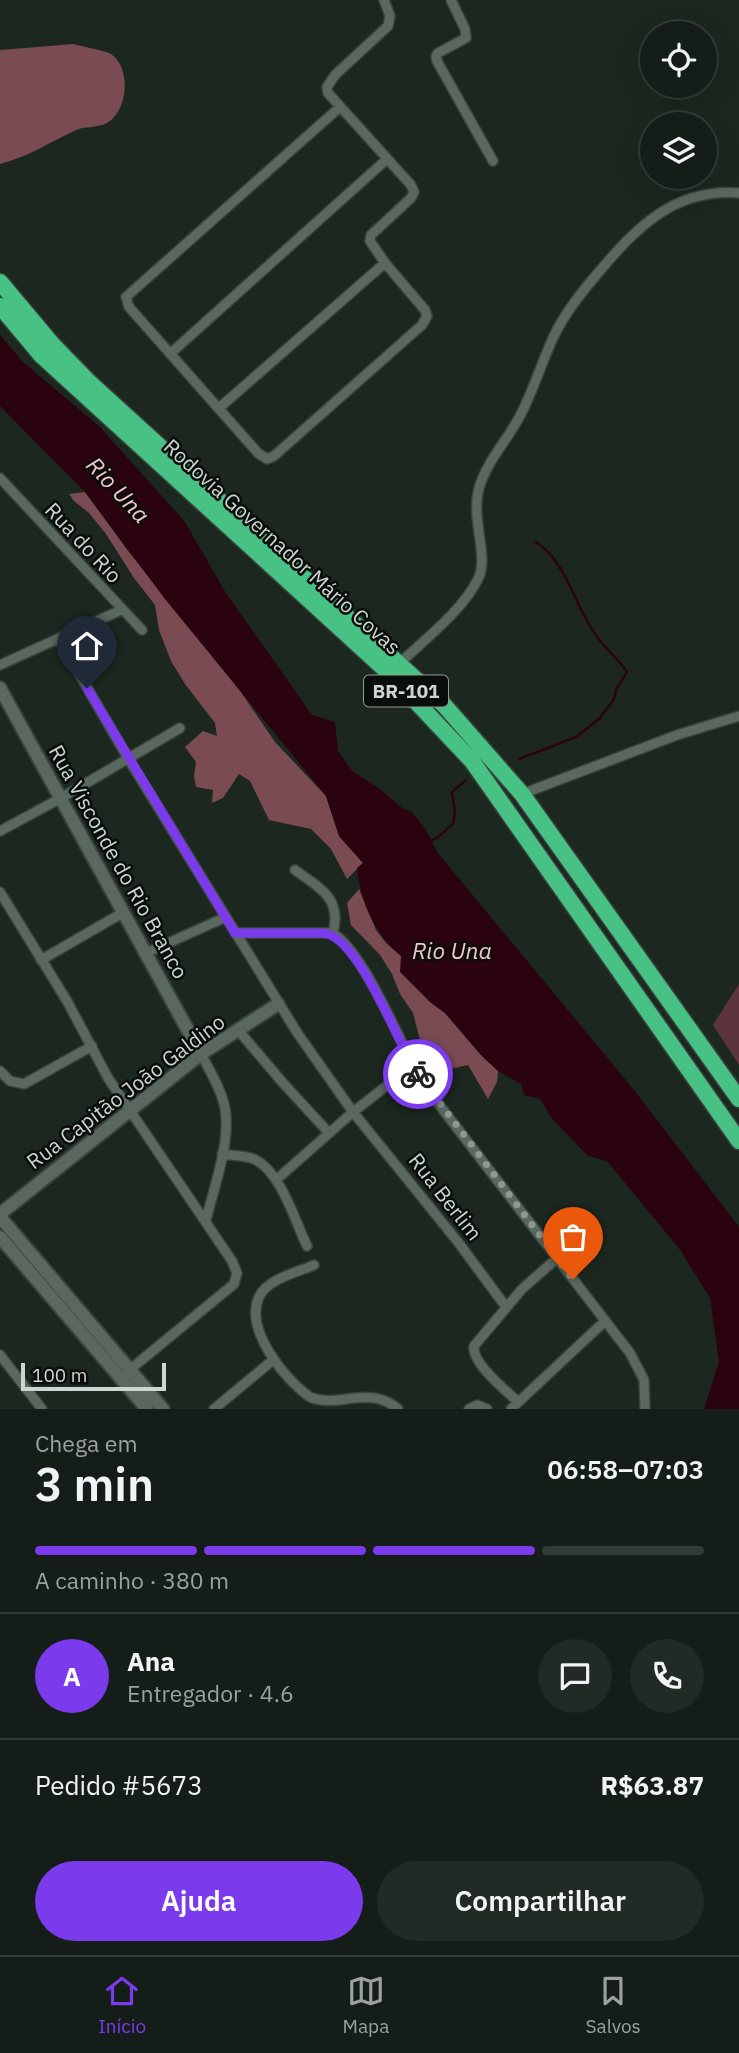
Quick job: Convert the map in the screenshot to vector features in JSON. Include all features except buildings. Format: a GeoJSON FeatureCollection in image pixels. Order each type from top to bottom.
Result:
{"type":"FeatureCollection","features":[{"type":"Feature","properties":{"kind":"highway","name":"Rodovia Governador Mário Covas"},"geometry":{"type":"LineString","coordinates":[[0,282],[52,344],[90,383],[451,713],[522,794],[739,1099]]}},
{"type":"Feature","properties":{"kind":"highway","name":"Rodovia Governador Mário Covas"},"geometry":{"type":"LineString","coordinates":[[0,306],[41,355],[389,673],[472,761],[739,1141]]}},
{"type":"Feature","properties":{"kind":"street"},"geometry":{"type":"LineString","coordinates":[[340,107],[126,297],[129,307],[262,457],[274,456],[422,325],[427,316],[370,241],[371,235],[411,198],[414,192],[328,93],[327,87],[335,75],[388,26],[390,16],[384,0]]}},
{"type":"Feature","properties":{"kind":"street"},"geometry":{"type":"LineString","coordinates":[[452,0],[467,38],[438,53],[437,61],[493,161]]}},
{"type":"Feature","properties":{"kind":"street"},"geometry":{"type":"LineString","coordinates":[[171,353],[387,159]]}},
{"type":"Feature","properties":{"kind":"street"},"geometry":{"type":"LineString","coordinates":[[399,664],[455,609],[479,578],[482,567],[476,503],[480,485],[488,467],[522,414],[553,337],[577,298],[635,230],[658,213],[701,196],[739,193]]}},
{"type":"Feature","properties":{"kind":"street"},"geometry":{"type":"LineString","coordinates":[[219,408],[385,263]]}},
{"type":"Feature","properties":{"kind":"street","name":"Rua do Rio"},"geometry":{"type":"LineString","coordinates":[[0,478],[142,630]]}},
{"type":"Feature","properties":{"kind":"street"},"geometry":{"type":"LineString","coordinates":[[0,665],[121,610]]}},
{"type":"Feature","properties":{"kind":"street","name":"Rua Berlim"},"geometry":{"type":"LineString","coordinates":[[59,639],[129,760],[278,1004],[353,1112],[458,1242],[506,1307]]}},
{"type":"Feature","properties":{"kind":"street","name":"Rua Visconde do Rio Branco"},"geometry":{"type":"LineString","coordinates":[[0,688],[201,1054]]}},
{"type":"Feature","properties":{"kind":"street"},"geometry":{"type":"LineString","coordinates":[[522,794],[677,736],[739,716]]}},
{"type":"Feature","properties":{"kind":"street"},"geometry":{"type":"LineString","coordinates":[[0,831],[61,799],[180,728]]}},
{"type":"Feature","properties":{"kind":"street"},"geometry":{"type":"LineString","coordinates":[[295,870],[328,894],[336,919],[332,933]]}},
{"type":"Feature","properties":{"kind":"street"},"geometry":{"type":"LineString","coordinates":[[0,892],[92,1046],[108,1078],[232,1261],[237,1279],[225,1293],[125,1373]]}},
{"type":"Feature","properties":{"kind":"street"},"geometry":{"type":"LineString","coordinates":[[41,960],[124,912]]}},
{"type":"Feature","properties":{"kind":"street"},"geometry":{"type":"LineString","coordinates":[[146,953],[226,917]]}},
{"type":"Feature","properties":{"kind":"street"},"geometry":{"type":"LineString","coordinates":[[235,933],[332,933],[339,938],[359,963],[412,1066],[637,1364],[644,1380],[645,1409]]}},
{"type":"Feature","properties":{"kind":"street","name":"Rua Capitão João Galdino"},"geometry":{"type":"LineString","coordinates":[[0,1215],[201,1054],[278,1004]]}},
{"type":"Feature","properties":{"kind":"street"},"geometry":{"type":"LineString","coordinates":[[238,1030],[329,1133]]}},
{"type":"Feature","properties":{"kind":"street"},"geometry":{"type":"LineString","coordinates":[[0,1070],[10,1082],[24,1084],[92,1046]]}},
{"type":"Feature","properties":{"kind":"street"},"geometry":{"type":"LineString","coordinates":[[201,1054],[218,1086],[225,1111],[222,1154],[206,1220]]}},
{"type":"Feature","properties":{"kind":"street"},"geometry":{"type":"LineString","coordinates":[[276,1180],[353,1112],[412,1066]]}},
{"type":"Feature","properties":{"kind":"street"},"geometry":{"type":"LineString","coordinates":[[222,1154],[255,1160],[264,1166],[276,1180],[307,1246]]}},
{"type":"Feature","properties":{"kind":"street"},"geometry":{"type":"LineString","coordinates":[[0,1215],[3,1234],[125,1373],[146,1405],[163,1409]]}},
{"type":"Feature","properties":{"kind":"street"},"geometry":{"type":"LineString","coordinates":[[556,1259],[522,1289],[478,1338],[473,1350],[477,1360],[514,1406],[605,1321]]}},
{"type":"Feature","properties":{"kind":"street"},"geometry":{"type":"LineString","coordinates":[[314,1265],[271,1284],[259,1296],[256,1308],[258,1329],[273,1360],[309,1397],[321,1403],[372,1398],[391,1403],[398,1409]]}},
{"type":"Feature","properties":{"kind":"street"},"geometry":{"type":"LineString","coordinates":[[0,1355],[42,1409]]}},
{"type":"Feature","properties":{"kind":"street"},"geometry":{"type":"LineString","coordinates":[[214,1409],[273,1360]]}},
{"type":"Feature","properties":{"kind":"street"},"geometry":{"type":"LineString","coordinates":[[469,1409],[477,1405],[487,1409]]}},
{"type":"Feature","properties":{"kind":"shaded area"},"geometry":{"type":"Polygon","coordinates":[[[74,44],[111,54],[118,61],[124,80],[123,101],[119,111],[105,124],[78,129],[29,154],[0,164],[0,50],[74,44]]]}},
{"type":"Feature","properties":{"kind":"shaded area"},"geometry":{"type":"Polygon","coordinates":[[[85,492],[128,551],[238,688],[275,742],[326,796],[339,836],[363,863],[347,879],[331,849],[311,829],[269,820],[250,781],[239,774],[223,798],[212,803],[213,790],[196,787],[196,762],[185,747],[203,731],[217,736],[215,723],[171,661],[159,630],[155,605],[106,534],[69,494],[85,492]]]}},
{"type":"Feature","properties":{"kind":"shaded area"},"geometry":{"type":"Polygon","coordinates":[[[359,889],[376,930],[401,956],[430,1002],[445,1013],[498,1071],[497,1082],[488,1099],[468,1065],[455,1068],[433,1063],[421,1044],[413,1013],[400,994],[392,974],[380,955],[351,925],[347,903],[359,889]]]}},
{"type":"Feature","properties":{"kind":"shaded area"},"geometry":{"type":"Polygon","coordinates":[[[739,984],[739,1065],[713,1025],[739,984]]]}},
{"type":"Feature","properties":{"kind":"water","name":"Rio Una"},"geometry":{"type":"Polygon","coordinates":[[[0,335],[23,362],[100,427],[185,522],[224,590],[312,715],[335,722],[338,751],[353,772],[379,788],[402,808],[412,812],[426,830],[437,852],[634,1090],[739,1227],[739,1409],[704,1409],[719,1362],[710,1298],[681,1251],[607,1161],[588,1156],[553,1120],[540,1099],[524,1095],[521,1084],[498,1071],[445,1013],[400,972],[401,956],[383,937],[370,917],[357,868],[363,863],[339,836],[326,796],[165,599],[85,492],[0,406],[0,335]]]}},
{"type":"Feature","properties":{"kind":"waterway"},"geometry":{"type":"LineString","coordinates":[[519,759],[576,737],[599,719],[614,699],[616,690],[627,672],[587,622],[556,561],[536,542]]}},
{"type":"Feature","properties":{"kind":"waterway"},"geometry":{"type":"LineString","coordinates":[[430,841],[453,824],[455,812],[452,792],[466,780]]}},
{"type":"Feature","properties":{"kind":"way so far"},"geometry":{"type":"LineString","coordinates":[[418,1074],[573,1279]]}},
{"type":"Feature","properties":{"kind":"route"},"geometry":{"type":"LineString","coordinates":[[87,688],[235,933],[332,933],[339,938],[359,963],[418,1074]]}}]}
